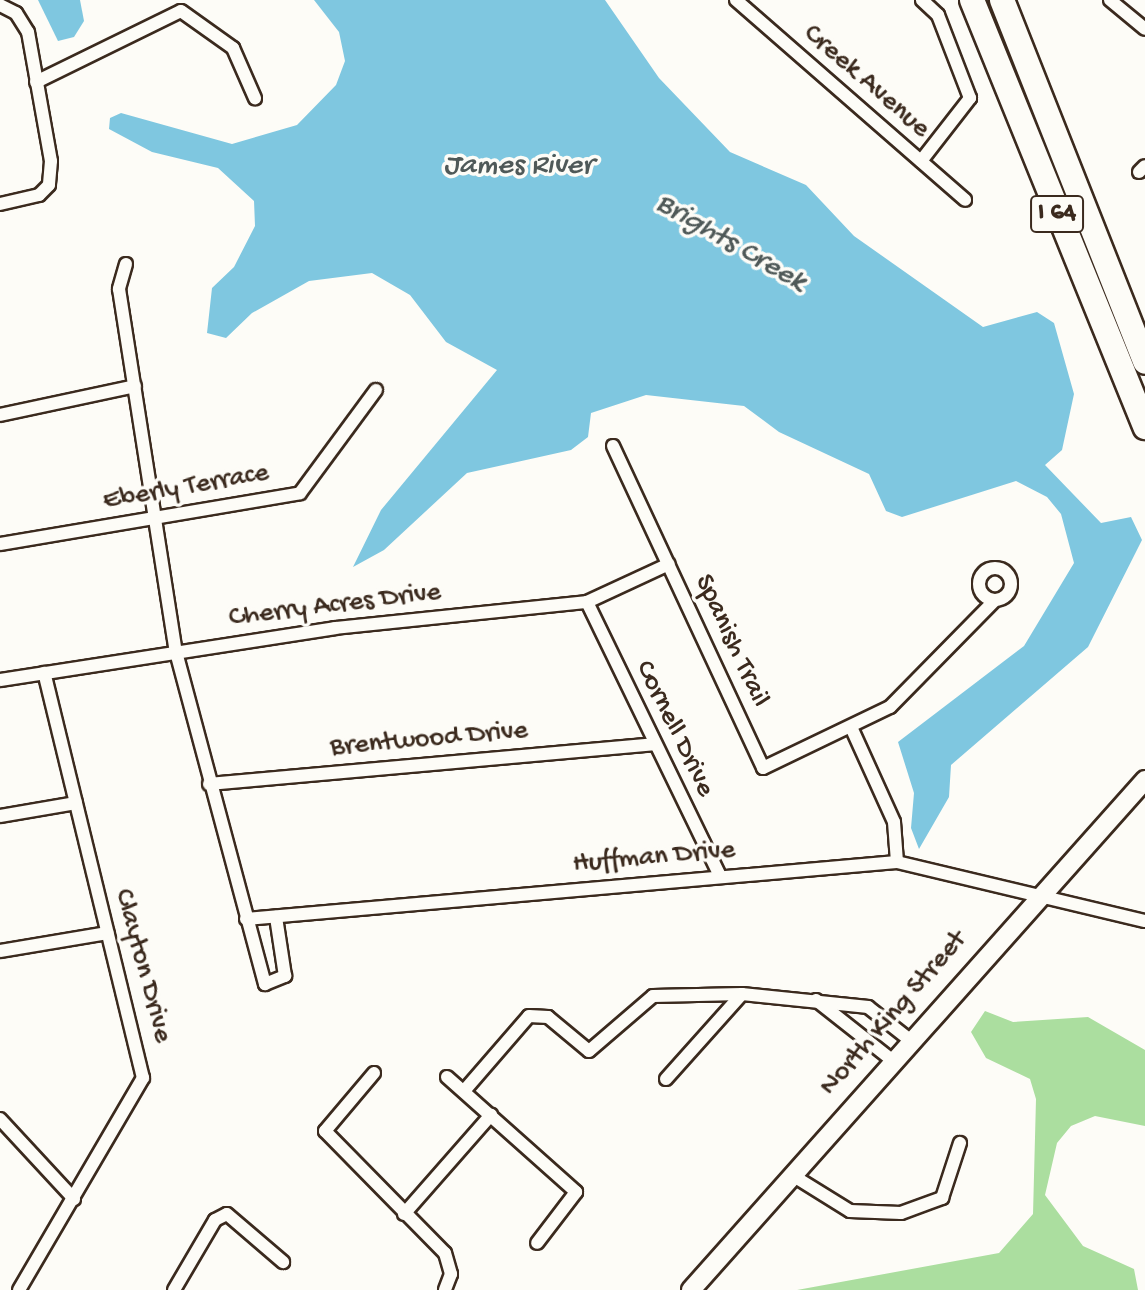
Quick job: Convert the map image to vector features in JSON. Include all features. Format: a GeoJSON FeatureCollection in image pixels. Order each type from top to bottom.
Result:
{"type":"FeatureCollection","features":[{"type":"Feature","properties":{"kind":"highway","name":"I 64"},"geometry":{"type":"LineString","coordinates":[[972,0],[1145,427]]}},
{"type":"Feature","properties":{"kind":"highway","name":"I 64"},"geometry":{"type":"LineString","coordinates":[[1002,0],[1145,362]]}},
{"type":"Feature","properties":{"kind":"main road","name":"North King Street"},"geometry":{"type":"LineString","coordinates":[[691,1290],[1032,899],[1145,780]]}},
{"type":"Feature","properties":{"kind":"street","name":"Creek Avenue"},"geometry":{"type":"LineString","coordinates":[[736,0],[965,200]]}},
{"type":"Feature","properties":{"kind":"street"},"geometry":{"type":"LineString","coordinates":[[921,161],[970,98],[938,15],[922,0]]}},
{"type":"Feature","properties":{"kind":"street"},"geometry":{"type":"LineString","coordinates":[[1110,0],[1145,29]]}},
{"type":"Feature","properties":{"kind":"street"},"geometry":{"type":"LineString","coordinates":[[0,5],[16,13],[28,32],[49,185],[24,201],[0,204]]}},
{"type":"Feature","properties":{"kind":"street"},"geometry":{"type":"LineString","coordinates":[[36,82],[181,11],[233,48],[255,98]]}},
{"type":"Feature","properties":{"kind":"street"},"geometry":{"type":"LineString","coordinates":[[126,264],[119,289],[158,518],[176,652],[259,976],[273,985],[285,976],[276,917]]}},
{"type":"Feature","properties":{"kind":"street"},"geometry":{"type":"LineString","coordinates":[[0,415],[135,386]]}},
{"type":"Feature","properties":{"kind":"street","name":"Eberly Terrace"},"geometry":{"type":"LineString","coordinates":[[0,544],[300,493],[376,390]]}},
{"type":"Feature","properties":{"kind":"street","name":"Spanish Trail"},"geometry":{"type":"LineString","coordinates":[[613,446],[763,768],[890,707],[995,600]]}},
{"type":"Feature","properties":{"kind":"street","name":"Cherry Acres Drive"},"geometry":{"type":"LineString","coordinates":[[0,680],[176,652],[587,602],[669,564]]}},
{"type":"Feature","properties":{"kind":"street","name":"Cornell Drive"},"geometry":{"type":"LineString","coordinates":[[587,602],[653,744],[720,876]]}},
{"type":"Feature","properties":{"kind":"street","name":"Clayton Drive"},"geometry":{"type":"LineString","coordinates":[[19,1290],[143,1078],[44,673]]}},
{"type":"Feature","properties":{"kind":"street"},"geometry":{"type":"LineString","coordinates":[[851,727],[894,822],[897,862]]}},
{"type":"Feature","properties":{"kind":"street","name":"Brentwood Drive"},"geometry":{"type":"LineString","coordinates":[[209,784],[653,744]]}},
{"type":"Feature","properties":{"kind":"street"},"geometry":{"type":"LineString","coordinates":[[0,816],[76,803]]}},
{"type":"Feature","properties":{"kind":"street","name":"Huffman Drive"},"geometry":{"type":"LineString","coordinates":[[246,919],[897,862],[1032,899],[1145,921]]}},
{"type":"Feature","properties":{"kind":"street"},"geometry":{"type":"LineString","coordinates":[[0,951],[108,933]]}},
{"type":"Feature","properties":{"kind":"street"},"geometry":{"type":"LineString","coordinates":[[464,1091],[529,1016],[548,1017],[589,1051],[653,996],[742,994],[814,998],[868,1007],[910,1040]]}},
{"type":"Feature","properties":{"kind":"street"},"geometry":{"type":"LineString","coordinates":[[666,1079],[742,994]]}},
{"type":"Feature","properties":{"kind":"street"},"geometry":{"type":"LineString","coordinates":[[814,998],[892,1060]]}},
{"type":"Feature","properties":{"kind":"street"},"geometry":{"type":"LineString","coordinates":[[374,1073],[325,1131],[450,1262],[445,1290]]}},
{"type":"Feature","properties":{"kind":"street"},"geometry":{"type":"LineString","coordinates":[[447,1077],[576,1192],[537,1243]]}},
{"type":"Feature","properties":{"kind":"street"},"geometry":{"type":"LineString","coordinates":[[404,1214],[491,1115]]}},
{"type":"Feature","properties":{"kind":"street"},"geometry":{"type":"LineString","coordinates":[[0,1119],[74,1199]]}},
{"type":"Feature","properties":{"kind":"street"},"geometry":{"type":"LineString","coordinates":[[792,1175],[850,1211],[901,1213],[942,1198],[960,1143]]}},
{"type":"Feature","properties":{"kind":"street"},"geometry":{"type":"LineString","coordinates":[[175,1290],[215,1220],[227,1214],[283,1262]]}},
{"type":"Feature","properties":{"kind":"green space"},"geometry":{"type":"Polygon","coordinates":[[[985,1011],[1013,1022],[1088,1017],[1145,1050],[1145,1126],[1095,1116],[1071,1126],[1057,1143],[1045,1195],[1083,1246],[1134,1269],[1138,1290],[797,1290],[999,1253],[1033,1214],[1036,1099],[1030,1079],[986,1058],[971,1032],[985,1011]]]}},
{"type":"Feature","properties":{"kind":"water"},"geometry":{"type":"Polygon","coordinates":[[[38,0],[80,0],[84,21],[74,37],[58,41],[38,0]]]}},
{"type":"Feature","properties":{"kind":"water","name":"James River"},"geometry":{"type":"Polygon","coordinates":[[[314,0],[605,0],[659,78],[730,152],[806,185],[854,236],[983,327],[1037,312],[1054,323],[1074,394],[1062,450],[1045,465],[1101,523],[1131,517],[1142,540],[1088,647],[951,765],[949,797],[919,849],[911,828],[914,793],[898,742],[1024,646],[1074,563],[1061,514],[1047,497],[1016,481],[902,517],[886,511],[869,474],[779,432],[744,406],[646,395],[591,413],[588,437],[571,450],[467,473],[384,550],[353,567],[381,510],[497,370],[446,342],[410,295],[372,273],[309,281],[252,313],[226,338],[207,333],[212,288],[234,267],[255,226],[254,201],[218,168],[152,152],[109,129],[110,118],[121,113],[232,144],[297,125],[336,85],[345,61],[339,32],[314,0]]]}},
{"type":"Feature","properties":{"kind":"water label","name":"Brights Creek"},"geometry":{"type":"Point","coordinates":[730,244]}}]}
